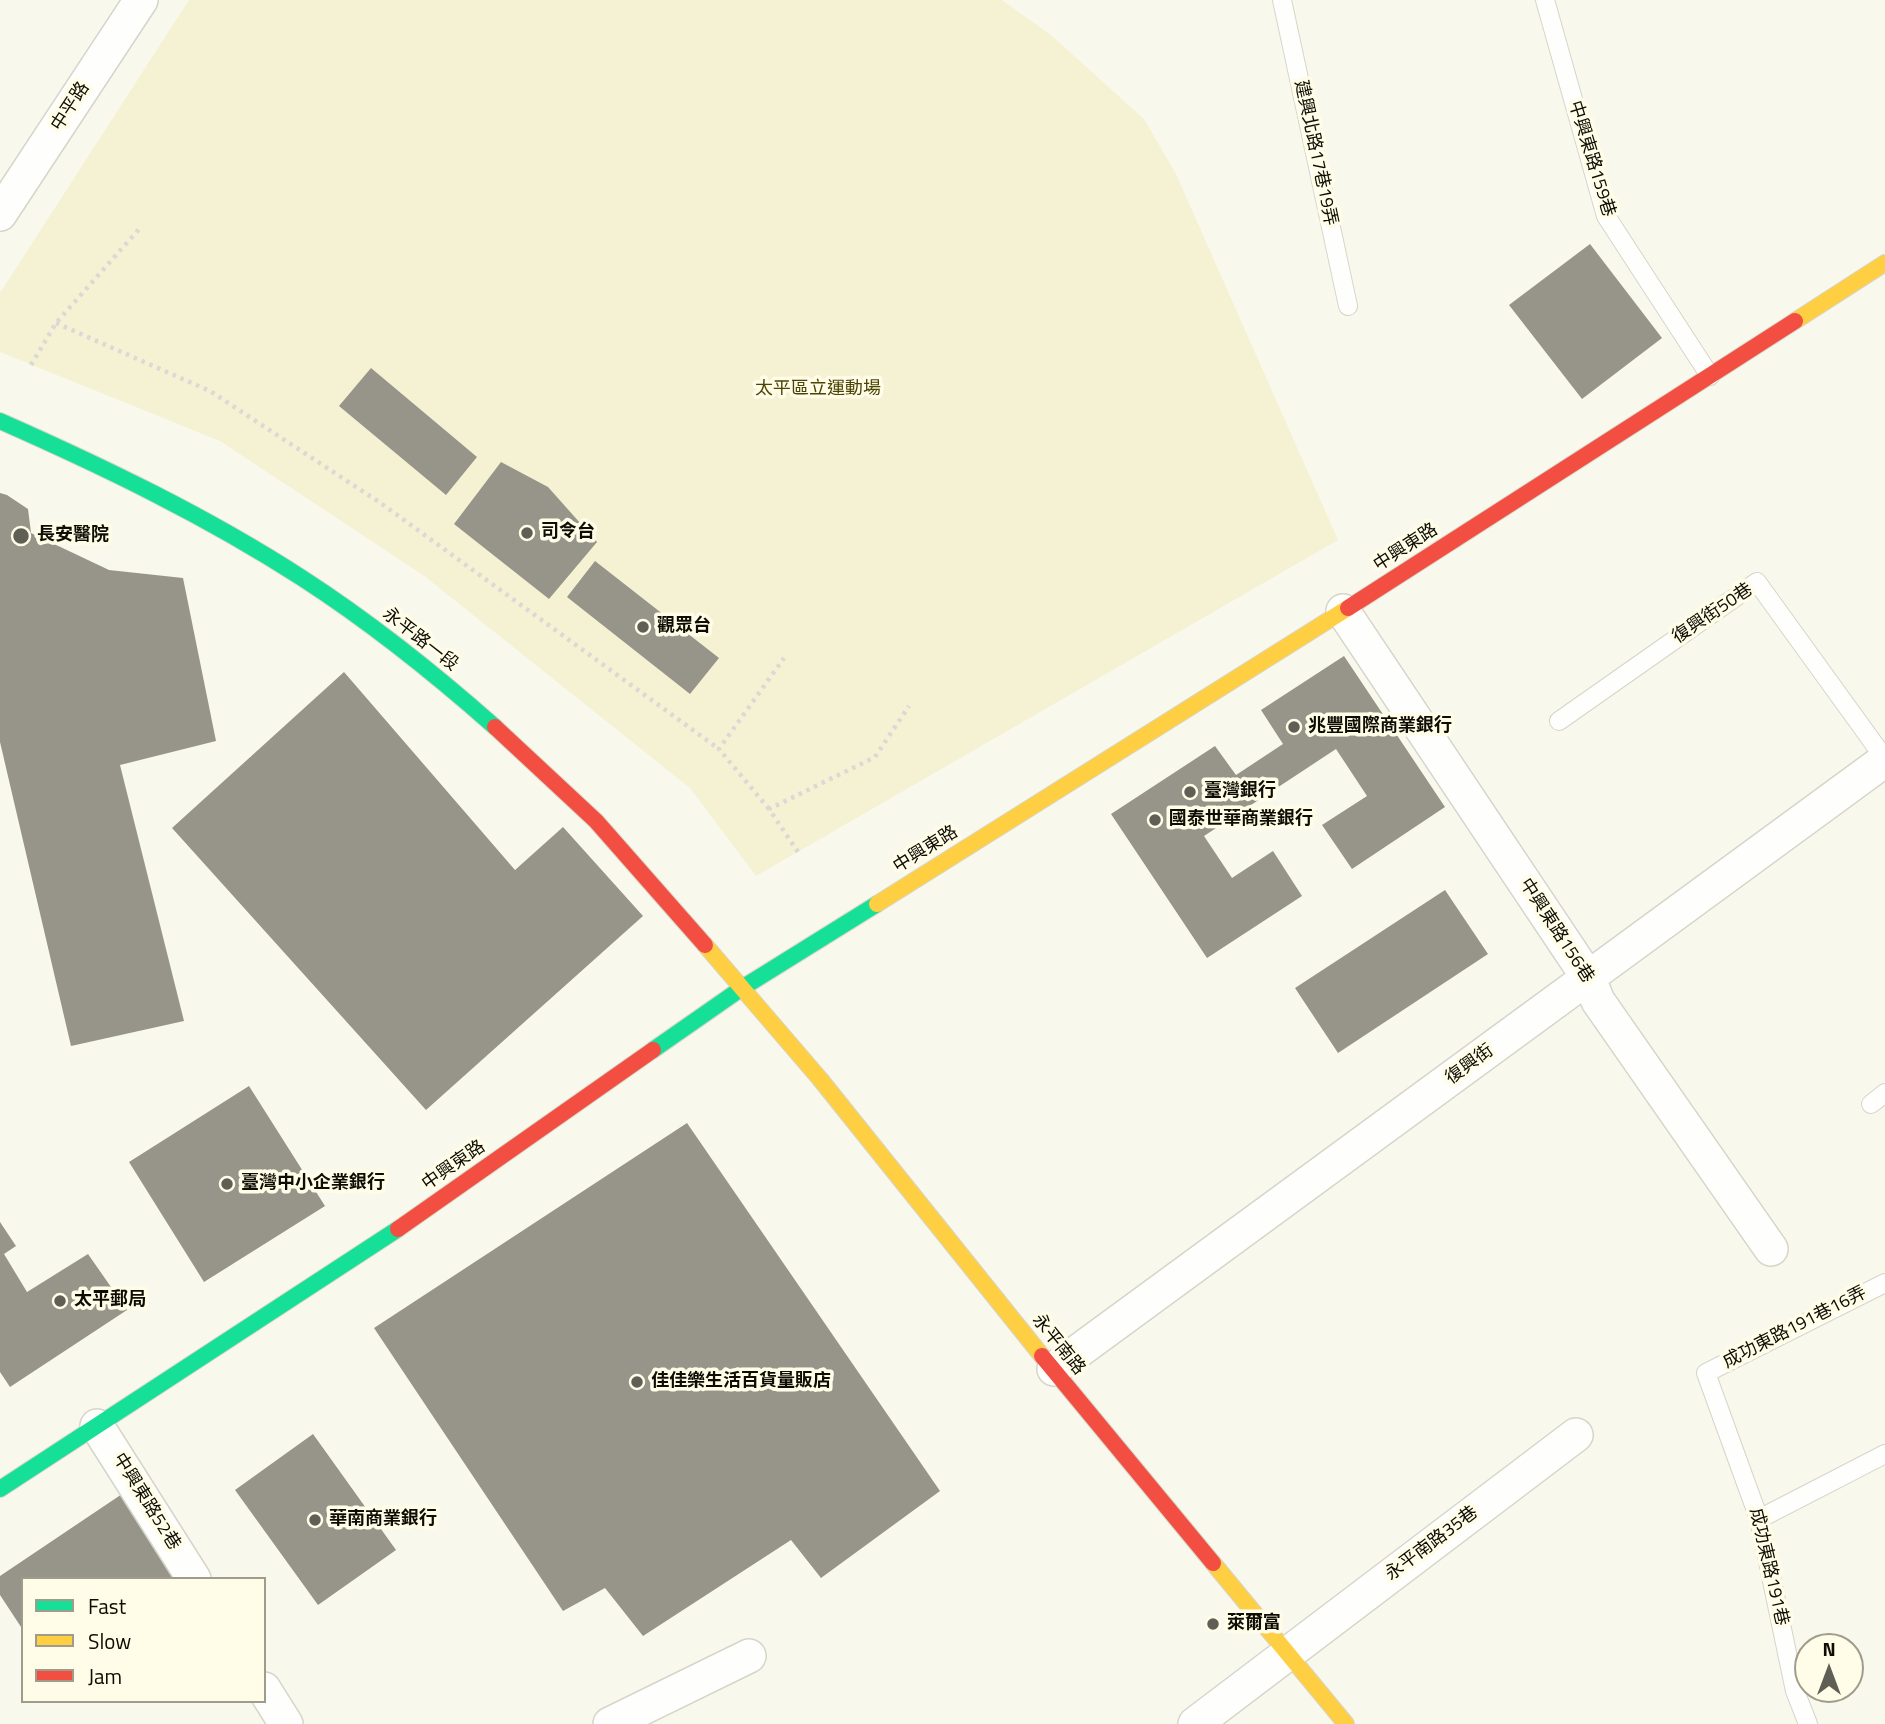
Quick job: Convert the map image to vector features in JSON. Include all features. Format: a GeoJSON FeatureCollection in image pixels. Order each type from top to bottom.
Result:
{"type":"FeatureCollection","features":[{"type":"Feature","properties":{"kind":"main road","name":"中興東路"},"geometry":{"type":"LineString","coordinates":[[0,1489],[373,1246],[742,988],[1343,611],[1885,263]]}},
{"type":"Feature","properties":{"kind":"main road","name":"永平路一段"},"geometry":{"type":"LineString","coordinates":[[0,422],[90,460],[217,526],[341,604],[434,674],[556,782],[612,838],[742,988]]}},
{"type":"Feature","properties":{"kind":"main road","name":"永平南路"},"geometry":{"type":"LineString","coordinates":[[742,988],[822,1079],[855,1124],[1054,1369],[1346,1724]]}},
{"type":"Feature","properties":{"kind":"street","name":"中平路"},"geometry":{"type":"LineString","coordinates":[[0,214],[141,0]]}},
{"type":"Feature","properties":{"kind":"street","name":"中興東路156巷"},"geometry":{"type":"LineString","coordinates":[[1343,611],[1589,979],[1598,1001],[1771,1249]]}},
{"type":"Feature","properties":{"kind":"street","name":"復興街"},"geometry":{"type":"LineString","coordinates":[[1054,1369],[1885,760]]}},
{"type":"Feature","properties":{"kind":"street","name":"中興東路52巷"},"geometry":{"type":"LineString","coordinates":[[97,1426],[193,1577]]}},
{"type":"Feature","properties":{"kind":"street","name":"永平南路35巷"},"geometry":{"type":"LineString","coordinates":[[1195,1724],[1576,1435]]}},
{"type":"Feature","properties":{"kind":"street"},"geometry":{"type":"LineString","coordinates":[[610,1724],[749,1656]]}},
{"type":"Feature","properties":{"kind":"street"},"geometry":{"type":"LineString","coordinates":[[266,1692],[286,1724]]}},
{"type":"Feature","properties":{"kind":"lane","name":"建興北路17巷19弄"},"geometry":{"type":"LineString","coordinates":[[1282,0],[1348,306]]}},
{"type":"Feature","properties":{"kind":"lane","name":"中興東路159巷"},"geometry":{"type":"LineString","coordinates":[[1545,0],[1606,216],[1710,376]]}},
{"type":"Feature","properties":{"kind":"lane","name":"復興街50巷"},"geometry":{"type":"LineString","coordinates":[[1559,721],[1757,582],[1885,760]]}},
{"type":"Feature","properties":{"kind":"lane","name":"成功東路191巷16弄"},"geometry":{"type":"LineString","coordinates":[[1706,1373],[1885,1283]]}},
{"type":"Feature","properties":{"kind":"lane","name":"成功東路191巷"},"geometry":{"type":"LineString","coordinates":[[1706,1373],[1759,1519],[1796,1691],[1808,1724]]}},
{"type":"Feature","properties":{"kind":"lane"},"geometry":{"type":"LineString","coordinates":[[1759,1519],[1885,1454]]}},
{"type":"Feature","properties":{"kind":"path"},"geometry":{"type":"LineString","coordinates":[[32,365],[56,323],[140,228]]}},
{"type":"Feature","properties":{"kind":"path"},"geometry":{"type":"LineString","coordinates":[[56,323],[210,391],[382,504],[719,749],[769,809],[798,852]]}},
{"type":"Feature","properties":{"kind":"path"},"geometry":{"type":"LineString","coordinates":[[719,749],[784,657]]}},
{"type":"Feature","properties":{"kind":"path"},"geometry":{"type":"LineString","coordinates":[[769,809],[875,757],[909,706]]}},
{"type":"Feature","properties":{"kind":"green space","name":"太平區立運動場"},"geometry":{"type":"Polygon","coordinates":[[[189,0],[1002,0],[1052,36],[1144,119],[1176,174],[1338,540],[756,876],[690,788],[423,575],[220,441],[0,352],[0,293],[189,0]]]}},
{"type":"Feature","properties":{"kind":"building"},"geometry":{"type":"Polygon","coordinates":[[[1590,244],[1662,338],[1582,399],[1509,305],[1590,244]]]}},
{"type":"Feature","properties":{"kind":"building"},"geometry":{"type":"Polygon","coordinates":[[[371,368],[477,457],[446,495],[339,406],[371,368]]]}},
{"type":"Feature","properties":{"kind":"building","name":"司令台"},"geometry":{"type":"Polygon","coordinates":[[[501,462],[548,487],[597,542],[549,599],[454,524],[501,462]]]}},
{"type":"Feature","properties":{"kind":"building"},"geometry":{"type":"Polygon","coordinates":[[[0,493],[28,509],[31,533],[109,570],[183,578],[216,741],[120,765],[184,1021],[71,1046],[0,742],[0,493]]]}},
{"type":"Feature","properties":{"kind":"building","name":"觀眾台"},"geometry":{"type":"Polygon","coordinates":[[[595,561],[719,658],[690,694],[567,597],[595,561]]]}},
{"type":"Feature","properties":{"kind":"building"},"geometry":{"type":"Polygon","coordinates":[[[1344,656],[1445,807],[1352,869],[1322,825],[1367,796],[1336,749],[1204,836],[1232,878],[1273,851],[1302,896],[1207,958],[1111,814],[1215,746],[1236,775],[1283,744],[1261,710],[1344,656]]]}},
{"type":"Feature","properties":{"kind":"building"},"geometry":{"type":"Polygon","coordinates":[[[344,672],[515,870],[563,827],[643,916],[426,1110],[172,828],[344,672]]]}},
{"type":"Feature","properties":{"kind":"building"},"geometry":{"type":"Polygon","coordinates":[[[1445,890],[1488,954],[1338,1053],[1295,988],[1445,890]]]}},
{"type":"Feature","properties":{"kind":"building","name":"臺灣中小企業銀行"},"geometry":{"type":"Polygon","coordinates":[[[249,1086],[325,1206],[204,1282],[129,1162],[249,1086]]]}},
{"type":"Feature","properties":{"kind":"building","name":"佳佳樂生活百貨量販店"},"geometry":{"type":"Polygon","coordinates":[[[687,1123],[940,1491],[821,1578],[791,1540],[643,1636],[605,1588],[563,1611],[374,1328],[687,1123]]]}},
{"type":"Feature","properties":{"kind":"building","name":"太平郵局"},"geometry":{"type":"Polygon","coordinates":[[[0,1222],[16,1246],[4,1254],[27,1292],[88,1254],[127,1310],[10,1387],[0,1372],[0,1222]]]}},
{"type":"Feature","properties":{"kind":"building","name":"華南商業銀行"},"geometry":{"type":"Polygon","coordinates":[[[313,1434],[396,1550],[318,1605],[235,1490],[313,1434]]]}},
{"type":"Feature","properties":{"kind":"building"},"geometry":{"type":"Polygon","coordinates":[[[131,1488],[190,1577],[21,1577],[21,1627],[0,1595],[0,1576],[131,1488]]]}},
{"type":"Feature","properties":{"kind":"traffic: fast"},"geometry":{"type":"LineString","coordinates":[[0,421],[154,494],[266,555],[377,630],[495,727]]}},
{"type":"Feature","properties":{"kind":"traffic: fast"},"geometry":{"type":"LineString","coordinates":[[653,1050],[742,988],[877,904]]}},
{"type":"Feature","properties":{"kind":"traffic: fast"},"geometry":{"type":"LineString","coordinates":[[0,1489],[398,1229]]}},
{"type":"Feature","properties":{"kind":"traffic: slow"},"geometry":{"type":"LineString","coordinates":[[1795,321],[1885,263]]}},
{"type":"Feature","properties":{"kind":"traffic: slow"},"geometry":{"type":"LineString","coordinates":[[877,904],[1348,608]]}},
{"type":"Feature","properties":{"kind":"traffic: slow"},"geometry":{"type":"LineString","coordinates":[[705,945],[820,1079],[1042,1356]]}},
{"type":"Feature","properties":{"kind":"traffic: slow"},"geometry":{"type":"LineString","coordinates":[[1213,1563],[1346,1724]]}},
{"type":"Feature","properties":{"kind":"traffic: jam"},"geometry":{"type":"LineString","coordinates":[[1348,608],[1795,321]]}},
{"type":"Feature","properties":{"kind":"traffic: jam"},"geometry":{"type":"LineString","coordinates":[[495,727],[596,821],[705,945]]}},
{"type":"Feature","properties":{"kind":"traffic: jam"},"geometry":{"type":"LineString","coordinates":[[398,1229],[653,1050]]}},
{"type":"Feature","properties":{"kind":"traffic: jam"},"geometry":{"type":"LineString","coordinates":[[1042,1356],[1213,1563]]}},
{"type":"Feature","properties":{"kind":"place","name":"司令台"},"geometry":{"type":"Point","coordinates":[527,533]}},
{"type":"Feature","properties":{"kind":"place","name":"長安醫院"},"geometry":{"type":"Point","coordinates":[21,536]}},
{"type":"Feature","properties":{"kind":"place","name":"觀眾台"},"geometry":{"type":"Point","coordinates":[643,627]}},
{"type":"Feature","properties":{"kind":"place","name":"兆豐國際商業銀行"},"geometry":{"type":"Point","coordinates":[1294,727]}},
{"type":"Feature","properties":{"kind":"place","name":"臺灣銀行"},"geometry":{"type":"Point","coordinates":[1190,792]}},
{"type":"Feature","properties":{"kind":"place","name":"國泰世華商業銀行"},"geometry":{"type":"Point","coordinates":[1155,820]}},
{"type":"Feature","properties":{"kind":"place","name":"臺灣中小企業銀行"},"geometry":{"type":"Point","coordinates":[227,1184]}},
{"type":"Feature","properties":{"kind":"place","name":"太平郵局"},"geometry":{"type":"Point","coordinates":[60,1301]}},
{"type":"Feature","properties":{"kind":"place","name":"佳佳樂生活百貨量販店"},"geometry":{"type":"Point","coordinates":[637,1382]}},
{"type":"Feature","properties":{"kind":"place","name":"華南商業銀行"},"geometry":{"type":"Point","coordinates":[315,1520]}},
{"type":"Feature","properties":{"kind":"place","name":"萊爾富"},"geometry":{"type":"Point","coordinates":[1213,1624]}}]}
